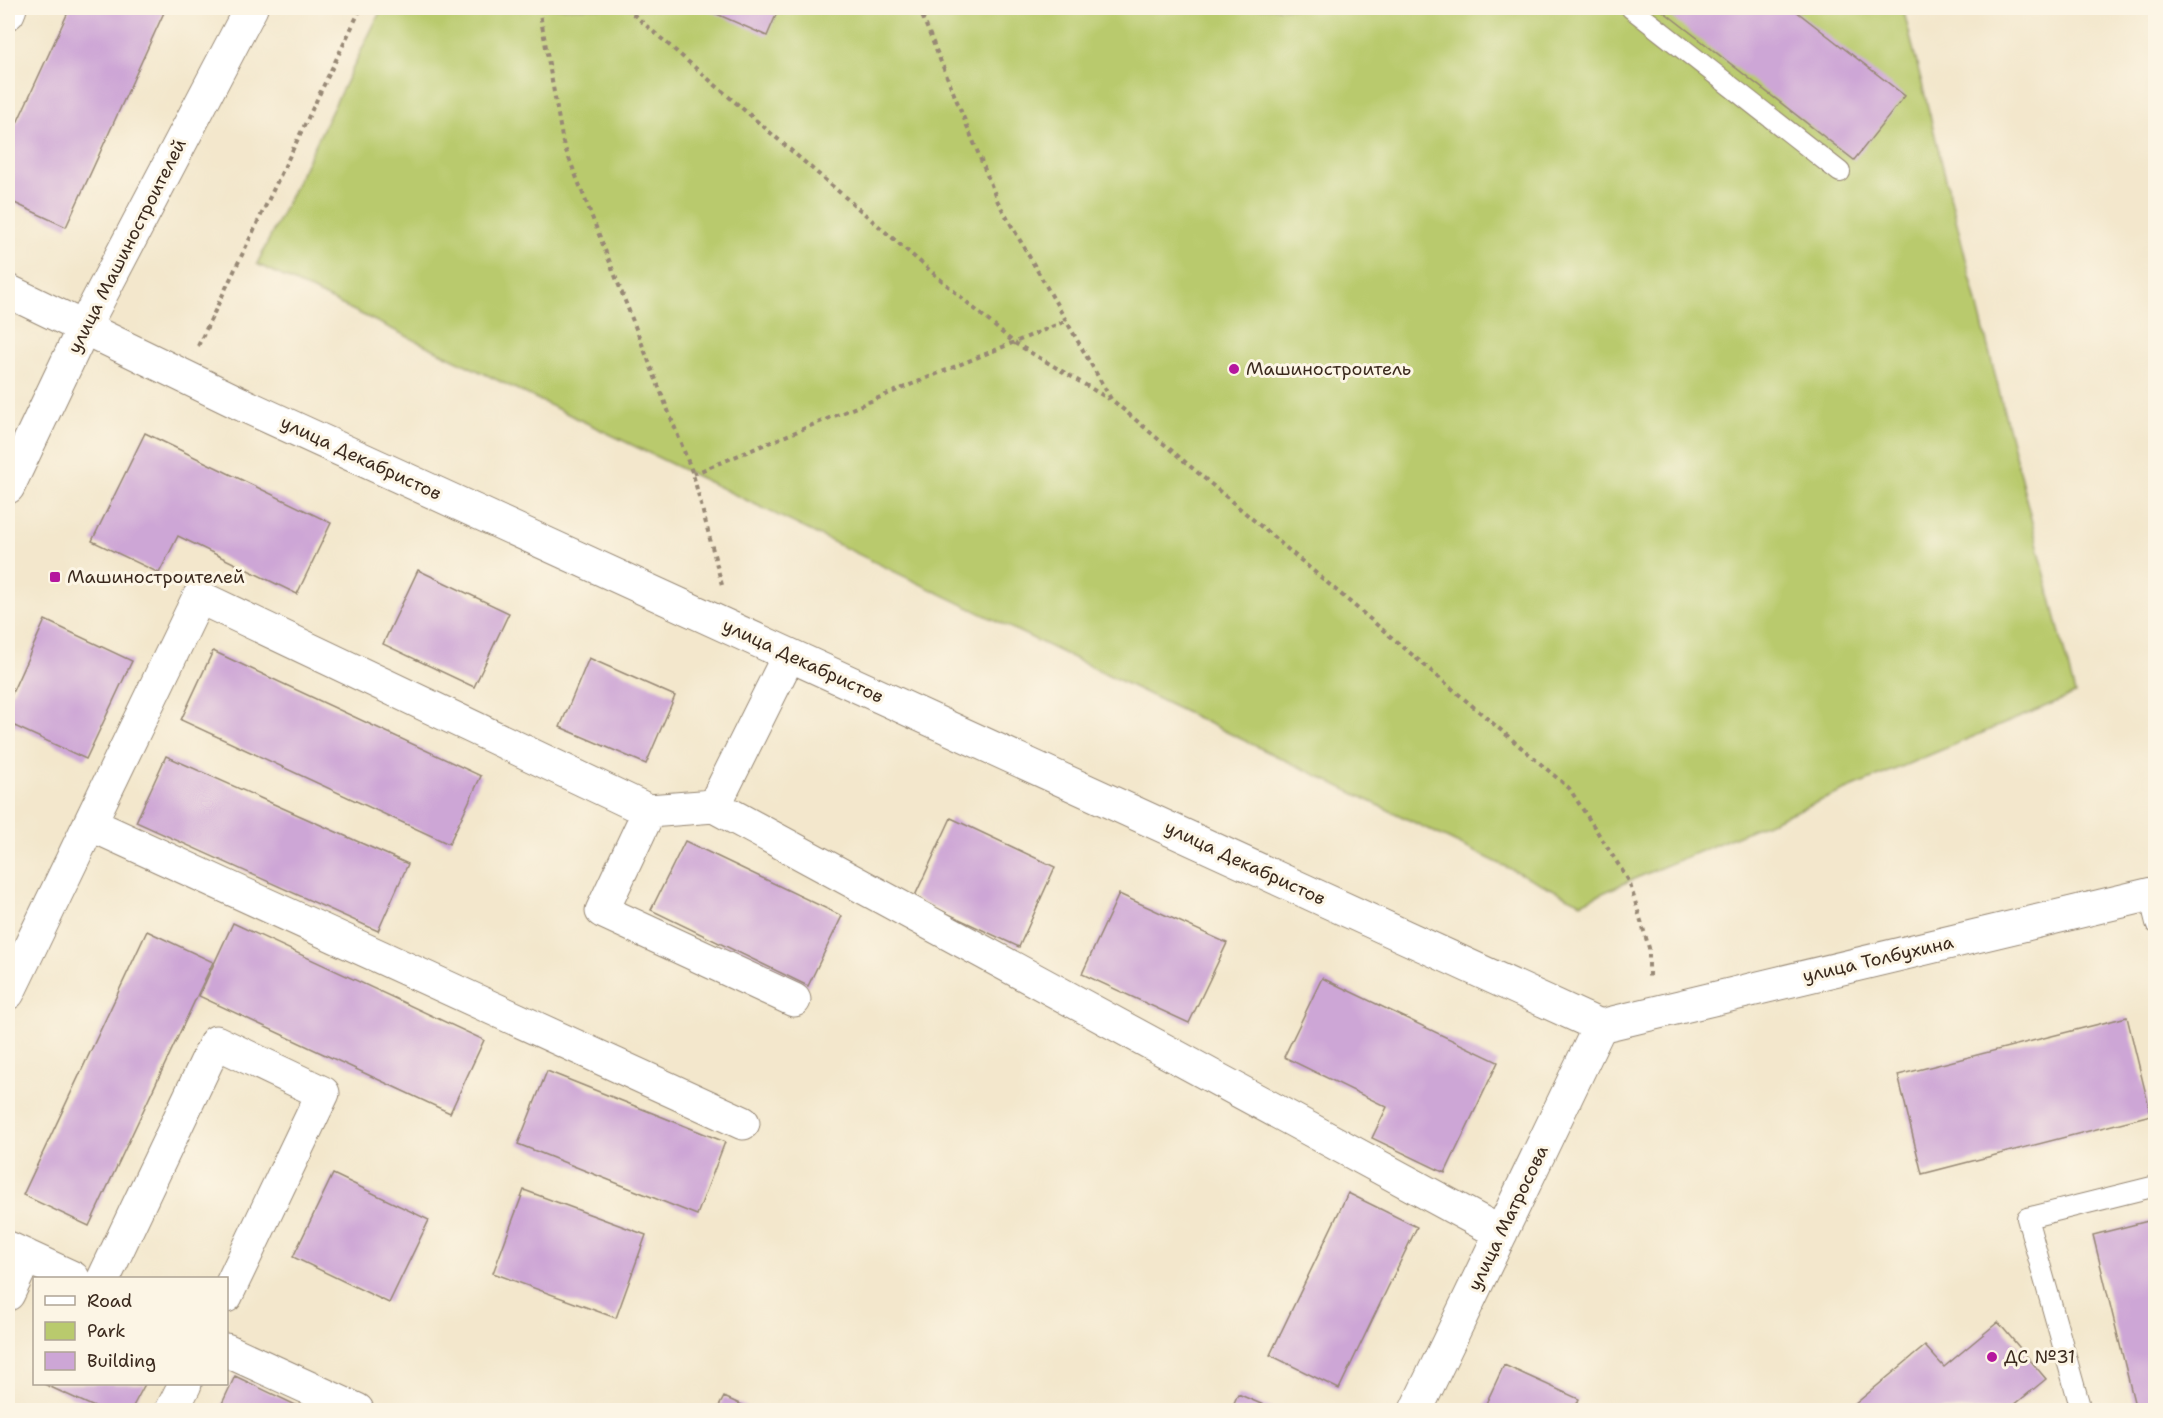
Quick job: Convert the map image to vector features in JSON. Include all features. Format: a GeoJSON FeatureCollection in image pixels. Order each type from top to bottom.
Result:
{"type":"FeatureCollection","features":[{"type":"Feature","properties":{"kind":"street"},"geometry":{"type":"LineString","coordinates":[[8,13],[10,8]]}},
{"type":"Feature","properties":{"kind":"street","name":"улица Машиностроителей"},"geometry":{"type":"LineString","coordinates":[[8,487],[84,327],[251,8]]}},
{"type":"Feature","properties":{"kind":"street","name":"улица Декабристов"},"geometry":{"type":"LineString","coordinates":[[8,291],[183,376],[1600,1026]]}},
{"type":"Feature","properties":{"kind":"street"},"geometry":{"type":"LineString","coordinates":[[8,993],[199,597],[649,811],[714,806],[1501,1233]]}},
{"type":"Feature","properties":{"kind":"street"},"geometry":{"type":"LineString","coordinates":[[714,806],[789,655]]}},
{"type":"Feature","properties":{"kind":"street"},"geometry":{"type":"LineString","coordinates":[[649,811],[602,911],[794,1000]]}},
{"type":"Feature","properties":{"kind":"street"},"geometry":{"type":"LineString","coordinates":[[90,824],[743,1123]]}},
{"type":"Feature","properties":{"kind":"street","name":"улица Толбухина"},"geometry":{"type":"LineString","coordinates":[[1600,1026],[2154,903]]}},
{"type":"Feature","properties":{"kind":"street","name":"улица Матросова"},"geometry":{"type":"LineString","coordinates":[[1416,1410],[1600,1026]]}},
{"type":"Feature","properties":{"kind":"street"},"geometry":{"type":"LineString","coordinates":[[104,1277],[216,1042],[323,1093],[228,1292]]}},
{"type":"Feature","properties":{"kind":"street"},"geometry":{"type":"LineString","coordinates":[[8,1294],[17,1252],[71,1277]]}},
{"type":"Feature","properties":{"kind":"street"},"geometry":{"type":"LineString","coordinates":[[228,1351],[357,1410]]}},
{"type":"Feature","properties":{"kind":"street"},"geometry":{"type":"LineString","coordinates":[[172,1410],[184,1385]]}},
{"type":"Feature","properties":{"kind":"lane"},"geometry":{"type":"LineString","coordinates":[[1631,8],[1840,172]]}},
{"type":"Feature","properties":{"kind":"lane"},"geometry":{"type":"LineString","coordinates":[[2081,1410],[2027,1218],[2156,1186]]}},
{"type":"Feature","properties":{"kind":"path"},"geometry":{"type":"LineString","coordinates":[[183,376],[361,8]]}},
{"type":"Feature","properties":{"kind":"path"},"geometry":{"type":"LineString","coordinates":[[539,8],[563,143],[693,474],[734,629]]}},
{"type":"Feature","properties":{"kind":"path"},"geometry":{"type":"LineString","coordinates":[[626,8],[1013,342],[1111,399],[1569,788],[1629,881],[1650,948],[1648,1014]]}},
{"type":"Feature","properties":{"kind":"path"},"geometry":{"type":"LineString","coordinates":[[919,8],[998,202],[1111,399]]}},
{"type":"Feature","properties":{"kind":"path"},"geometry":{"type":"LineString","coordinates":[[693,474],[1066,321]]}},
{"type":"Feature","properties":{"kind":"green space","name":"Машиностроитель"},"geometry":{"type":"Polygon","coordinates":[[[382,8],[1903,8],[2075,694],[1581,903],[257,264],[382,8]]]}},
{"type":"Feature","properties":{"kind":"building"},"geometry":{"type":"Polygon","coordinates":[[[70,8],[166,8],[66,227],[8,200],[8,118],[17,123],[70,8]]]}},
{"type":"Feature","properties":{"kind":"building"},"geometry":{"type":"Polygon","coordinates":[[[703,8],[779,8],[767,36],[703,8]]]}},
{"type":"Feature","properties":{"kind":"building"},"geometry":{"type":"Polygon","coordinates":[[[1659,8],[1792,8],[1905,96],[1854,160],[1659,8]]]}},
{"type":"Feature","properties":{"kind":"building"},"geometry":{"type":"Polygon","coordinates":[[[145,433],[331,523],[297,594],[178,536],[159,573],[92,541],[145,433]]]}},
{"type":"Feature","properties":{"kind":"building"},"geometry":{"type":"Polygon","coordinates":[[[418,570],[509,613],[474,687],[383,644],[418,570]]]}},
{"type":"Feature","properties":{"kind":"building"},"geometry":{"type":"Polygon","coordinates":[[[45,620],[132,661],[86,759],[8,723],[8,702],[45,620]]]}},
{"type":"Feature","properties":{"kind":"building"},"geometry":{"type":"Polygon","coordinates":[[[213,651],[481,776],[449,844],[181,720],[213,651]]]}},
{"type":"Feature","properties":{"kind":"building"},"geometry":{"type":"Polygon","coordinates":[[[589,658],[675,696],[646,764],[560,727],[589,658]]]}},
{"type":"Feature","properties":{"kind":"building"},"geometry":{"type":"Polygon","coordinates":[[[166,756],[408,864],[378,931],[136,822],[166,756]]]}},
{"type":"Feature","properties":{"kind":"building"},"geometry":{"type":"Polygon","coordinates":[[[951,818],[1055,867],[1019,947],[914,898],[951,818]]]}},
{"type":"Feature","properties":{"kind":"building"},"geometry":{"type":"Polygon","coordinates":[[[685,841],[842,916],[808,986],[651,910],[685,841]]]}},
{"type":"Feature","properties":{"kind":"building"},"geometry":{"type":"Polygon","coordinates":[[[1119,894],[1227,943],[1189,1023],[1082,974],[1119,894]]]}},
{"type":"Feature","properties":{"kind":"building"},"geometry":{"type":"Polygon","coordinates":[[[233,923],[484,1040],[450,1113],[199,996],[233,923]]]}},
{"type":"Feature","properties":{"kind":"building"},"geometry":{"type":"Polygon","coordinates":[[[147,931],[213,962],[89,1226],[23,1195],[147,931]]]}},
{"type":"Feature","properties":{"kind":"building"},"geometry":{"type":"Polygon","coordinates":[[[1322,978],[1498,1062],[1445,1173],[1372,1138],[1387,1107],[1284,1057],[1322,978]]]}},
{"type":"Feature","properties":{"kind":"building"},"geometry":{"type":"Polygon","coordinates":[[[2127,1017],[2151,1115],[1922,1174],[1898,1075],[2127,1017]]]}},
{"type":"Feature","properties":{"kind":"building"},"geometry":{"type":"Polygon","coordinates":[[[547,1071],[725,1142],[697,1215],[518,1144],[547,1071]]]}},
{"type":"Feature","properties":{"kind":"building"},"geometry":{"type":"Polygon","coordinates":[[[333,1174],[429,1220],[389,1303],[293,1257],[333,1174]]]}},
{"type":"Feature","properties":{"kind":"building"},"geometry":{"type":"Polygon","coordinates":[[[524,1190],[646,1235],[616,1318],[493,1273],[524,1190]]]}},
{"type":"Feature","properties":{"kind":"building"},"geometry":{"type":"Polygon","coordinates":[[[1348,1193],[1417,1227],[1339,1389],[1270,1355],[1348,1193]]]}},
{"type":"Feature","properties":{"kind":"building"},"geometry":{"type":"Polygon","coordinates":[[[2156,1219],[2156,1410],[2136,1410],[2093,1235],[2156,1219]]]}},
{"type":"Feature","properties":{"kind":"building","name":"ДС №31"},"geometry":{"type":"Polygon","coordinates":[[[1998,1322],[2046,1379],[2008,1410],[1848,1410],[1925,1346],[1944,1367],[1998,1322]]]}},
{"type":"Feature","properties":{"kind":"building"},"geometry":{"type":"Polygon","coordinates":[[[1504,1365],[1579,1399],[1574,1410],[1483,1410],[1504,1365]]]}},
{"type":"Feature","properties":{"kind":"building"},"geometry":{"type":"Polygon","coordinates":[[[235,1376],[306,1410],[219,1410],[235,1376]]]}},
{"type":"Feature","properties":{"kind":"building"},"geometry":{"type":"Polygon","coordinates":[[[46,1385],[144,1385],[131,1410],[101,1410],[46,1385]]]}},
{"type":"Feature","properties":{"kind":"building"},"geometry":{"type":"Polygon","coordinates":[[[1238,1394],[1275,1410],[1231,1410],[1238,1394]]]}},
{"type":"Feature","properties":{"kind":"building"},"geometry":{"type":"Polygon","coordinates":[[[724,1397],[753,1410],[717,1410],[724,1397]]]}},
{"type":"Feature","properties":{"kind":"place","name":"Машиностроитель"},"geometry":{"type":"Point","coordinates":[1234,369]}},
{"type":"Feature","properties":{"kind":"place","name":"Машиностроителей"},"geometry":{"type":"Point","coordinates":[55,577]}},
{"type":"Feature","properties":{"kind":"place","name":"ДС №31"},"geometry":{"type":"Point","coordinates":[1992,1357]}}]}
